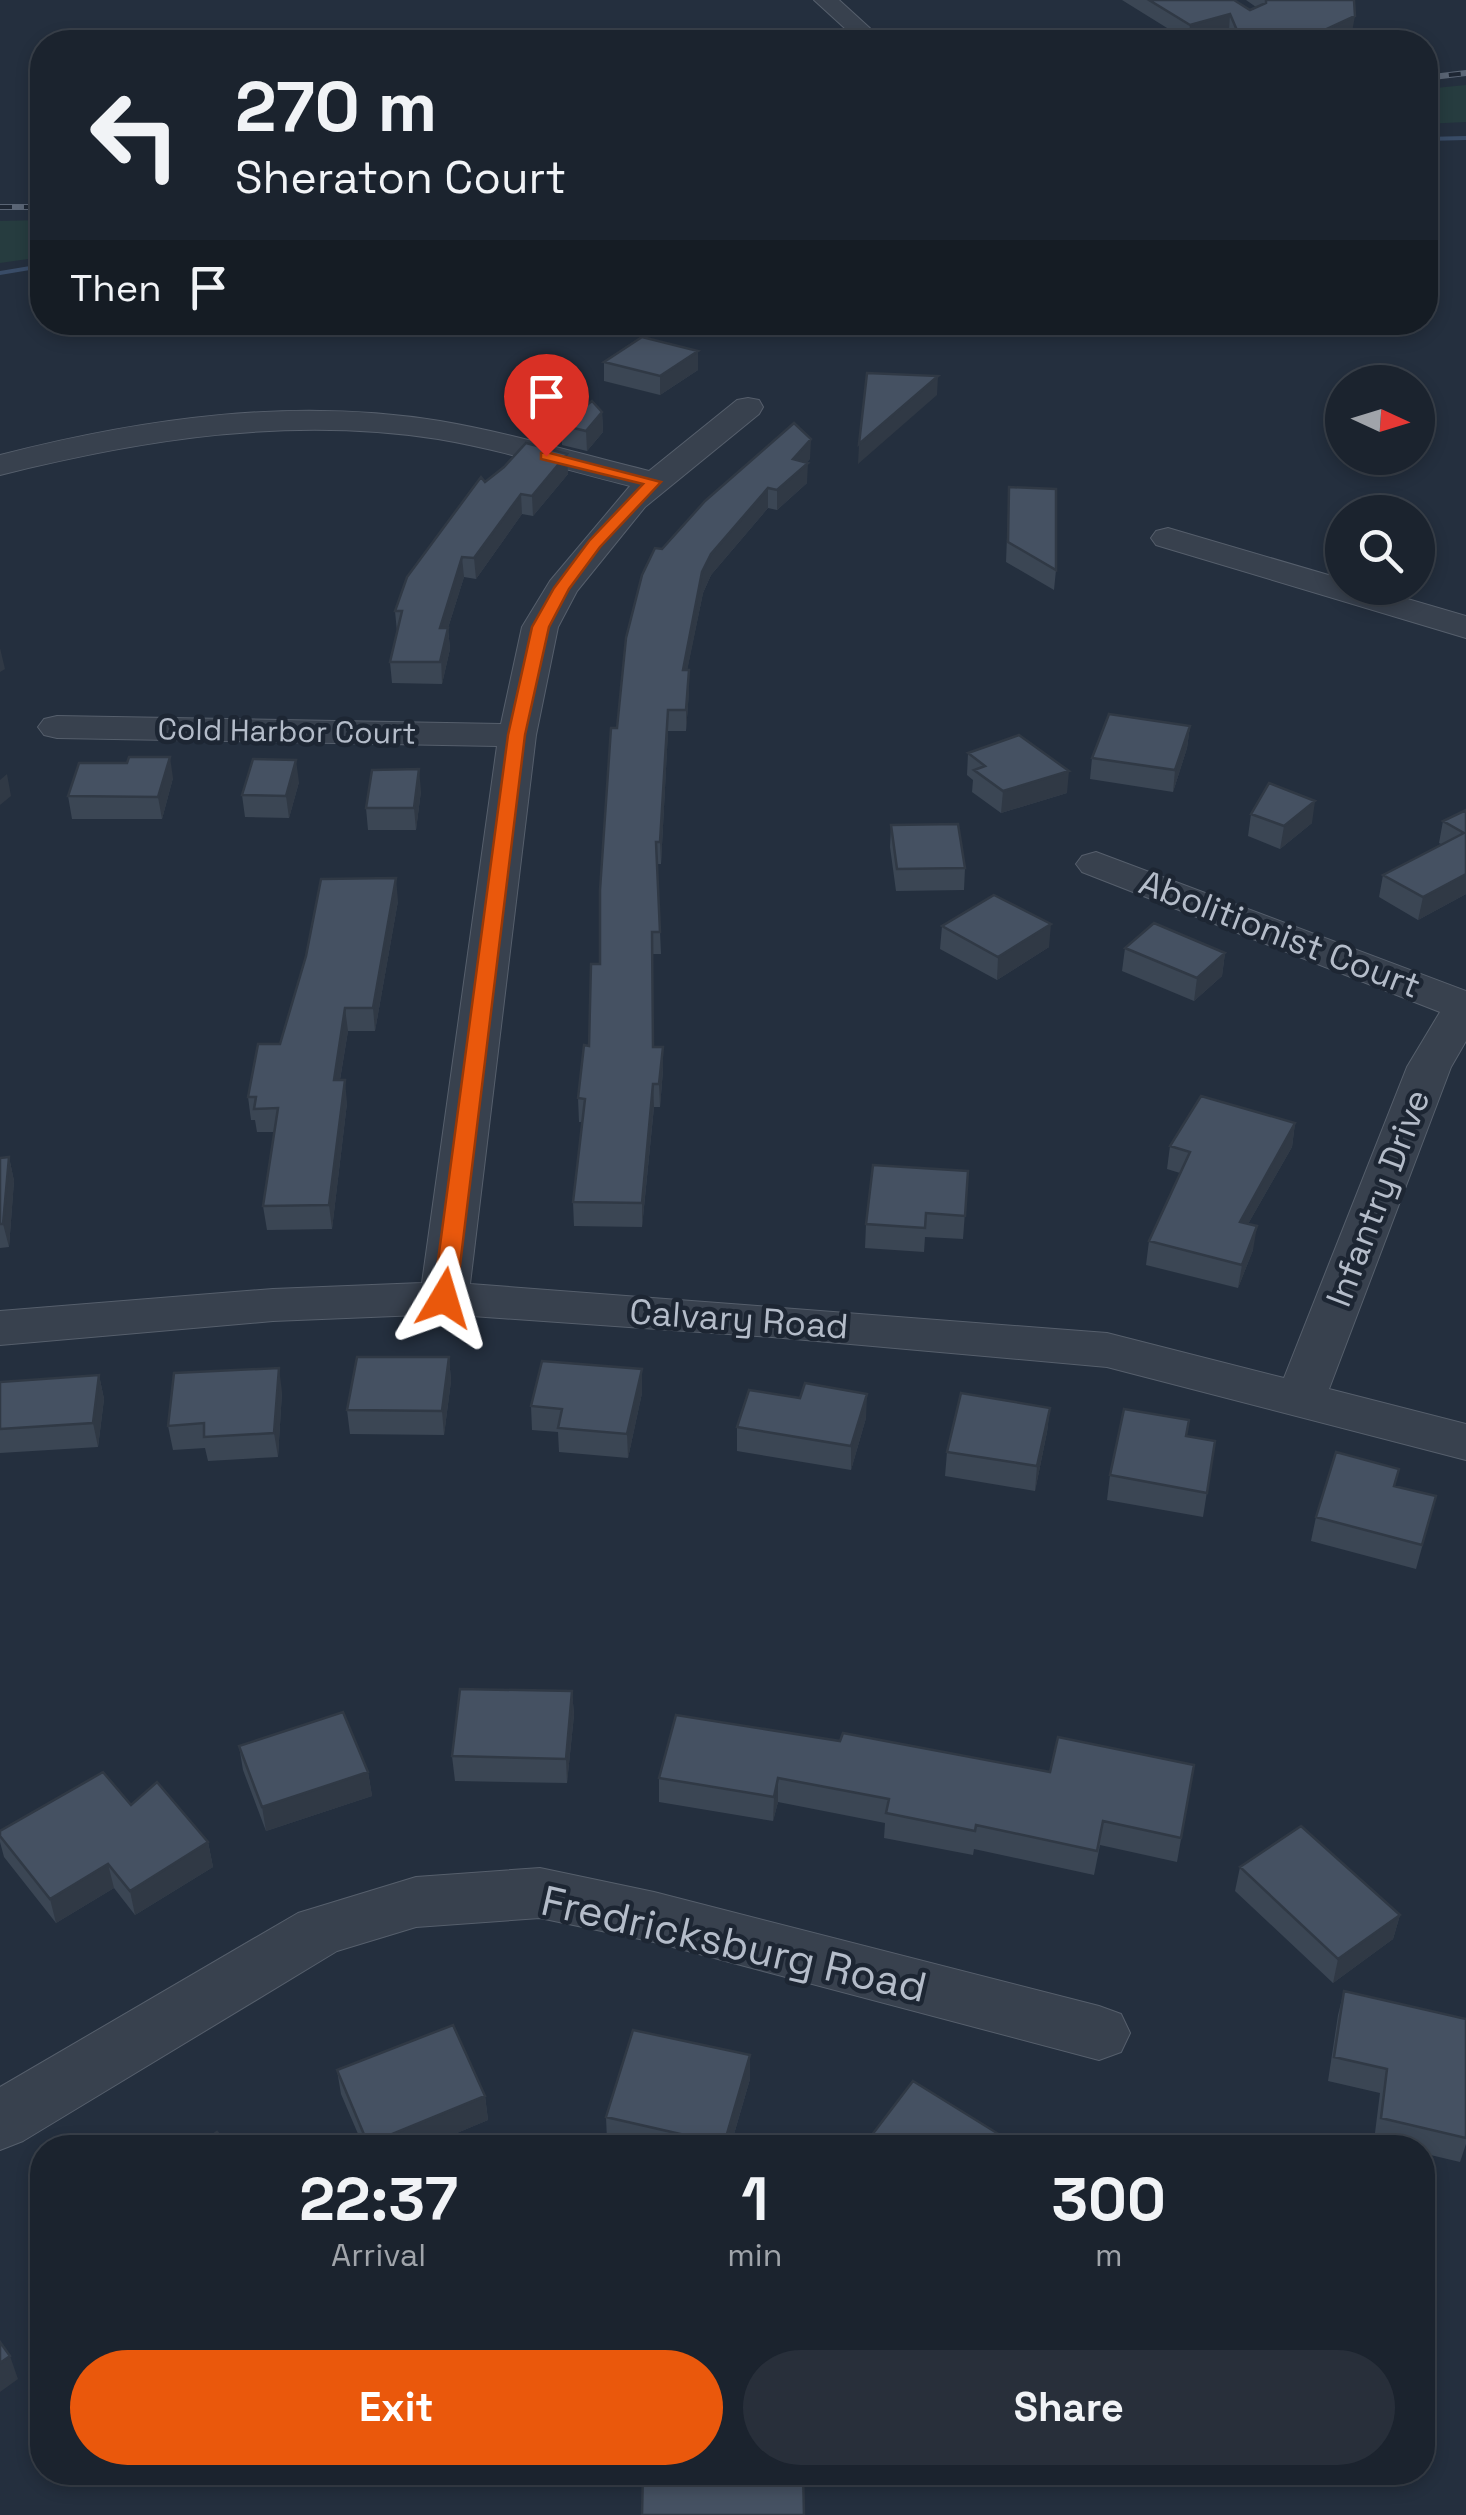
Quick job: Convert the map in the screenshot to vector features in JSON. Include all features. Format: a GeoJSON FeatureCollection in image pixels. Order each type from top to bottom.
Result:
{"type":"FeatureCollection","features":[{"type":"Feature","properties":{"kind":"street"},"geometry":{"type":"LineString","coordinates":[[826,0],[860,30]]}},
{"type":"Feature","properties":{"kind":"street"},"geometry":{"type":"LineString","coordinates":[[444,1298],[516,735],[540,627],[595,544],[654,482],[748,406]]}},
{"type":"Feature","properties":{"kind":"street"},"geometry":{"type":"LineString","coordinates":[[0,465],[118,438],[219,424],[370,422],[440,430],[654,482]]}},
{"type":"Feature","properties":{"kind":"street"},"geometry":{"type":"LineString","coordinates":[[1168,538],[1466,627]]}},
{"type":"Feature","properties":{"kind":"street","name":"Cold Harbor Court"},"geometry":{"type":"LineString","coordinates":[[57,727],[516,735]]}},
{"type":"Feature","properties":{"kind":"street","name":"Abolitionist Court"},"geometry":{"type":"LineString","coordinates":[[1096,864],[1465,1005]]}},
{"type":"Feature","properties":{"kind":"street","name":"Infantry Drive"},"geometry":{"type":"LineString","coordinates":[[1301,1398],[1428,1067],[1465,1005]]}},
{"type":"Feature","properties":{"kind":"street","name":"Calvary Road"},"geometry":{"type":"LineString","coordinates":[[0,1328],[273,1306],[444,1298],[772,1320],[1107,1350],[1466,1442]]}},
{"type":"Feature","properties":{"kind":"street","name":"Fredricksburg Road"},"geometry":{"type":"LineString","coordinates":[[0,2121],[320,1931],[416,1902],[540,1893],[654,1917],[1099,2033]]}},
{"type":"Feature","properties":{"kind":"green space"},"geometry":{"type":"Polygon","coordinates":[[[1466,85],[1466,122],[1438,123],[1438,88],[1466,85]]]}},
{"type":"Feature","properties":{"kind":"green space"},"geometry":{"type":"Polygon","coordinates":[[[30,220],[30,259],[0,263],[0,221],[30,220]]]}},
{"type":"Feature","properties":{"kind":"building"},"geometry":{"type":"Polygon","coordinates":[[[1149,0],[1234,0],[1250,10],[1266,0],[1354,0],[1355,16],[1325,30],[1237,30],[1230,14],[1190,25],[1149,0]]]}},
{"type":"Feature","properties":{"kind":"building"},"geometry":{"type":"Polygon","coordinates":[[[642,337],[698,351],[660,376],[604,362],[642,337]]]}},
{"type":"Feature","properties":{"kind":"building"},"geometry":{"type":"Polygon","coordinates":[[[867,373],[938,376],[859,444],[867,373]]]}},
{"type":"Feature","properties":{"kind":"building"},"geometry":{"type":"Polygon","coordinates":[[[592,401],[602,412],[586,431],[561,425],[592,401]]]}},
{"type":"Feature","properties":{"kind":"building"},"geometry":{"type":"Polygon","coordinates":[[[794,423],[811,439],[793,459],[808,463],[777,490],[768,488],[711,554],[702,572],[683,670],[689,670],[686,710],[668,710],[660,842],[656,842],[660,932],[652,932],[653,1047],[663,1047],[659,1084],[653,1084],[642,1203],[573,1202],[585,1099],[578,1098],[584,1045],[589,1046],[591,964],[600,964],[600,890],[611,728],[617,728],[626,638],[642,575],[655,548],[662,549],[705,501],[794,423]]]}},
{"type":"Feature","properties":{"kind":"building"},"geometry":{"type":"Polygon","coordinates":[[[526,443],[567,454],[532,496],[521,494],[474,558],[462,557],[440,628],[448,628],[440,662],[390,662],[402,611],[395,611],[407,577],[481,477],[485,482],[526,443]]]}},
{"type":"Feature","properties":{"kind":"building"},"geometry":{"type":"Polygon","coordinates":[[[1009,487],[1056,489],[1056,570],[1008,542],[1009,487]]]}},
{"type":"Feature","properties":{"kind":"building"},"geometry":{"type":"Polygon","coordinates":[[[1109,714],[1190,726],[1175,770],[1092,758],[1109,714]]]}},
{"type":"Feature","properties":{"kind":"building"},"geometry":{"type":"Polygon","coordinates":[[[1019,735],[1069,771],[1003,791],[974,770],[985,766],[968,753],[1019,735]]]}},
{"type":"Feature","properties":{"kind":"building"},"geometry":{"type":"Polygon","coordinates":[[[129,757],[170,757],[158,797],[68,796],[79,763],[127,763],[129,757]]]}},
{"type":"Feature","properties":{"kind":"building"},"geometry":{"type":"Polygon","coordinates":[[[253,759],[296,760],[286,796],[242,795],[253,759]]]}},
{"type":"Feature","properties":{"kind":"building"},"geometry":{"type":"Polygon","coordinates":[[[419,769],[414,808],[366,808],[372,770],[419,769]]]}},
{"type":"Feature","properties":{"kind":"building"},"geometry":{"type":"Polygon","coordinates":[[[1269,783],[1315,801],[1284,826],[1251,814],[1269,783]]]}},
{"type":"Feature","properties":{"kind":"building"},"geometry":{"type":"Polygon","coordinates":[[[1466,810],[1466,874],[1423,897],[1383,875],[1464,833],[1443,821],[1466,810]]]}},
{"type":"Feature","properties":{"kind":"building"},"geometry":{"type":"Polygon","coordinates":[[[958,824],[965,868],[897,869],[891,825],[958,824]]]}},
{"type":"Feature","properties":{"kind":"building"},"geometry":{"type":"Polygon","coordinates":[[[396,878],[373,1008],[345,1008],[334,1080],[345,1080],[329,1205],[263,1206],[278,1108],[254,1109],[256,1097],[248,1097],[258,1044],[280,1044],[306,956],[321,879],[396,878]]]}},
{"type":"Feature","properties":{"kind":"building"},"geometry":{"type":"Polygon","coordinates":[[[994,895],[1051,924],[998,957],[942,926],[994,895]]]}},
{"type":"Feature","properties":{"kind":"building"},"geometry":{"type":"Polygon","coordinates":[[[1154,923],[1225,953],[1197,978],[1125,948],[1154,923]]]}},
{"type":"Feature","properties":{"kind":"building"},"geometry":{"type":"Polygon","coordinates":[[[1201,1096],[1295,1123],[1240,1222],[1257,1226],[1242,1265],[1149,1241],[1190,1152],[1170,1146],[1201,1096]]]}},
{"type":"Feature","properties":{"kind":"building"},"geometry":{"type":"Polygon","coordinates":[[[9,1157],[3,1224],[0,1224],[0,1158],[9,1157]]]}},
{"type":"Feature","properties":{"kind":"building"},"geometry":{"type":"Polygon","coordinates":[[[873,1165],[968,1171],[965,1216],[926,1213],[925,1228],[866,1224],[873,1165]]]}},
{"type":"Feature","properties":{"kind":"building"},"geometry":{"type":"Polygon","coordinates":[[[357,1357],[449,1357],[442,1411],[347,1410],[357,1357]]]}},
{"type":"Feature","properties":{"kind":"building"},"geometry":{"type":"Polygon","coordinates":[[[542,1361],[642,1369],[627,1434],[558,1428],[562,1409],[531,1406],[542,1361]]]}},
{"type":"Feature","properties":{"kind":"building"},"geometry":{"type":"Polygon","coordinates":[[[279,1368],[274,1433],[204,1437],[204,1423],[168,1426],[174,1373],[279,1368]]]}},
{"type":"Feature","properties":{"kind":"building"},"geometry":{"type":"Polygon","coordinates":[[[99,1375],[93,1423],[0,1429],[0,1382],[99,1375]]]}},
{"type":"Feature","properties":{"kind":"building"},"geometry":{"type":"Polygon","coordinates":[[[805,1383],[867,1394],[851,1446],[737,1427],[749,1390],[800,1398],[805,1383]]]}},
{"type":"Feature","properties":{"kind":"building"},"geometry":{"type":"Polygon","coordinates":[[[961,1393],[1050,1408],[1037,1466],[947,1452],[961,1393]]]}},
{"type":"Feature","properties":{"kind":"building"},"geometry":{"type":"Polygon","coordinates":[[[1124,1409],[1189,1420],[1186,1436],[1215,1441],[1207,1493],[1110,1475],[1124,1409]]]}},
{"type":"Feature","properties":{"kind":"building"},"geometry":{"type":"Polygon","coordinates":[[[1336,1452],[1399,1469],[1394,1486],[1436,1496],[1422,1545],[1316,1517],[1336,1452]]]}},
{"type":"Feature","properties":{"kind":"building"},"geometry":{"type":"Polygon","coordinates":[[[460,1689],[572,1691],[566,1759],[452,1756],[460,1689]]]}},
{"type":"Feature","properties":{"kind":"building"},"geometry":{"type":"Polygon","coordinates":[[[343,1712],[368,1772],[262,1807],[239,1746],[343,1712]]]}},
{"type":"Feature","properties":{"kind":"building"},"geometry":{"type":"Polygon","coordinates":[[[676,1715],[840,1741],[843,1733],[1050,1772],[1058,1737],[1194,1765],[1181,1838],[1103,1821],[1097,1851],[976,1825],[975,1831],[886,1813],[889,1799],[778,1778],[774,1797],[659,1778],[676,1715]]]}},
{"type":"Feature","properties":{"kind":"building"},"geometry":{"type":"Polygon","coordinates":[[[103,1772],[131,1805],[157,1782],[208,1842],[130,1891],[108,1864],[50,1899],[0,1831],[103,1772]]]}},
{"type":"Feature","properties":{"kind":"building"},"geometry":{"type":"Polygon","coordinates":[[[1301,1826],[1400,1915],[1338,1959],[1240,1867],[1301,1826]]]}},
{"type":"Feature","properties":{"kind":"building"},"geometry":{"type":"Polygon","coordinates":[[[1344,1991],[1466,2019],[1466,2138],[1381,2118],[1387,2069],[1334,2057],[1344,1991]]]}},
{"type":"Feature","properties":{"kind":"building"},"geometry":{"type":"Polygon","coordinates":[[[453,2025],[485,2096],[390,2135],[364,2135],[337,2070],[453,2025]]]}},
{"type":"Feature","properties":{"kind":"building"},"geometry":{"type":"Polygon","coordinates":[[[633,2030],[750,2055],[727,2135],[685,2135],[606,2117],[633,2030]]]}},
{"type":"Feature","properties":{"kind":"building"},"geometry":{"type":"Polygon","coordinates":[[[913,2081],[1000,2135],[872,2135],[913,2081]]]}},
{"type":"Feature","properties":{"kind":"building"},"geometry":{"type":"Polygon","coordinates":[[[0,2342],[10,2356],[0,2363],[0,2342]]]}},
{"type":"Feature","properties":{"kind":"building"},"geometry":{"type":"Polygon","coordinates":[[[643,2485],[803,2485],[804,2515],[642,2515],[643,2485]]]}},
{"type":"Feature","properties":{"kind":"waterway"},"geometry":{"type":"LineString","coordinates":[[1438,139],[1466,138]]}},
{"type":"Feature","properties":{"kind":"waterway"},"geometry":{"type":"LineString","coordinates":[[0,273],[30,268]]}},
{"type":"Feature","properties":{"kind":"railway"},"geometry":{"type":"LineString","coordinates":[[1438,76],[1466,73]]}},
{"type":"Feature","properties":{"kind":"railway"},"geometry":{"type":"LineString","coordinates":[[0,207],[30,207]]}},
{"type":"Feature","properties":{"kind":"route"},"geometry":{"type":"LineString","coordinates":[[444,1298],[516,735],[540,627],[562,588],[595,544],[654,482],[546,456]]}}]}
